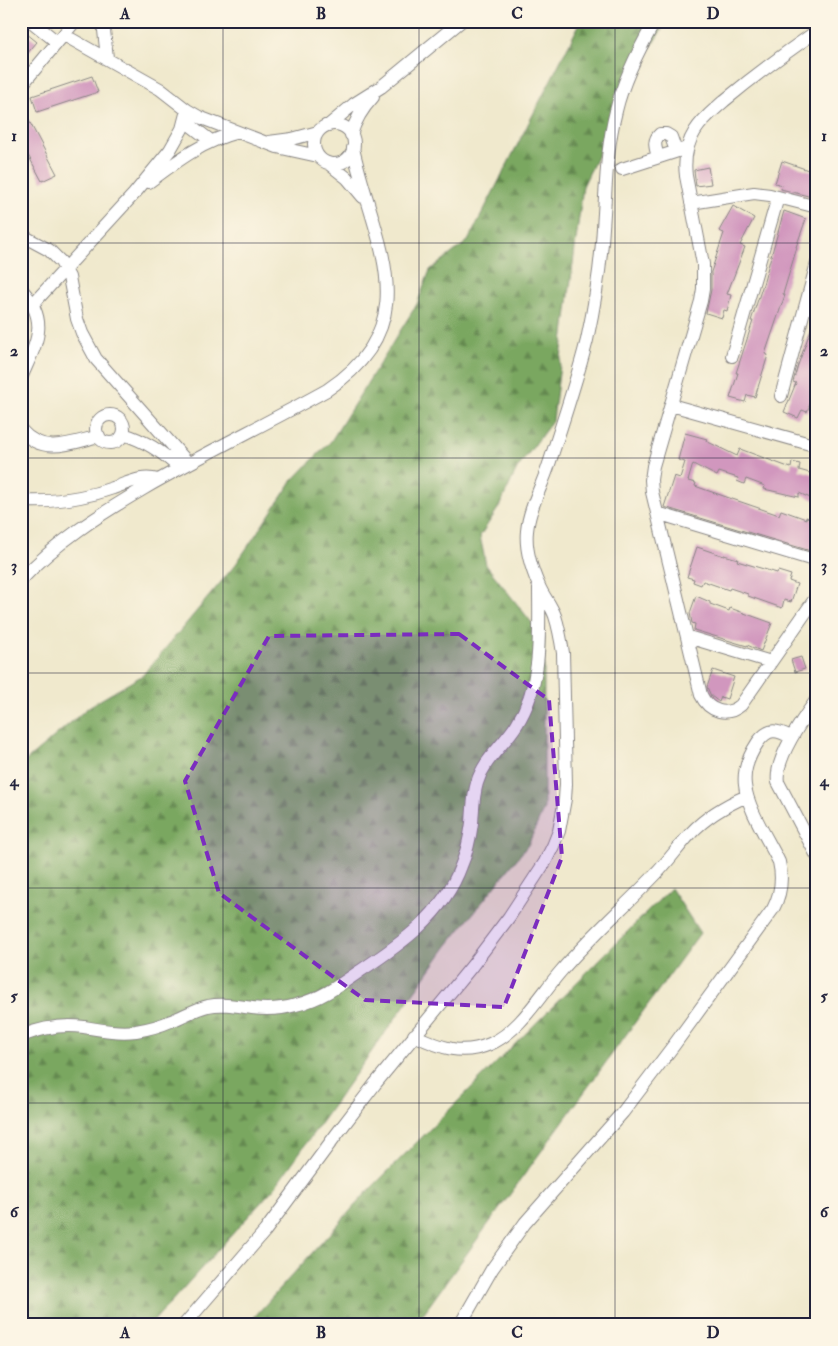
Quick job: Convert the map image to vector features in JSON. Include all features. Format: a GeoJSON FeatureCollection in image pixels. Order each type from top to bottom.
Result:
{"type":"FeatureCollection","features":[{"type":"Feature","properties":{"kind":"lane"},"geometry":{"type":"LineString","coordinates":[[31,21],[61,38],[107,58],[168,94],[211,141]]}},
{"type":"Feature","properties":{"kind":"lane"},"geometry":{"type":"LineString","coordinates":[[21,86],[75,21]]}},
{"type":"Feature","properties":{"kind":"lane"},"geometry":{"type":"LineString","coordinates":[[103,21],[107,58]]}},
{"type":"Feature","properties":{"kind":"lane"},"geometry":{"type":"LineString","coordinates":[[369,208],[347,178],[323,160],[315,150],[315,137],[354,104],[381,87],[461,21]]}},
{"type":"Feature","properties":{"kind":"lane"},"geometry":{"type":"LineString","coordinates":[[21,1036],[63,1026],[84,1027],[110,1032],[136,1031],[160,1026],[199,1008],[217,1005],[268,1009],[296,1005],[327,994],[409,937],[448,893],[462,866],[469,838],[479,777],[487,762],[518,724],[536,679],[539,587],[528,549],[528,520],[563,422],[587,339],[598,281],[607,165],[616,109],[633,65],[655,21]]}},
{"type":"Feature","properties":{"kind":"lane"},"geometry":{"type":"LineString","coordinates":[[622,169],[682,150],[700,123],[720,105],[817,31]]}},
{"type":"Feature","properties":{"kind":"lane"},"geometry":{"type":"LineString","coordinates":[[186,115],[199,117],[290,151],[335,164],[341,163],[351,154],[353,127],[360,113],[381,87]]}},
{"type":"Feature","properties":{"kind":"lane"},"geometry":{"type":"LineString","coordinates":[[33,304],[134,194],[175,143],[186,115]]}},
{"type":"Feature","properties":{"kind":"lane"},"geometry":{"type":"LineString","coordinates":[[21,580],[62,541],[96,517],[158,480],[327,390],[348,375],[365,357],[377,338],[387,308],[382,252],[347,130],[342,126],[336,125],[292,139],[264,142]]}},
{"type":"Feature","properties":{"kind":"lane"},"geometry":{"type":"LineString","coordinates":[[134,194],[189,153],[211,141],[238,132]]}},
{"type":"Feature","properties":{"kind":"lane"},"geometry":{"type":"LineString","coordinates":[[658,157],[655,142],[660,134],[671,136],[682,150],[703,264],[703,289],[651,473],[651,486],[702,695],[707,704],[720,712],[732,710],[741,704],[817,596]]}},
{"type":"Feature","properties":{"kind":"lane"},"geometry":{"type":"LineString","coordinates":[[691,203],[746,194],[762,194],[817,207]]}},
{"type":"Feature","properties":{"kind":"lane"},"geometry":{"type":"LineString","coordinates":[[732,356],[778,197]]}},
{"type":"Feature","properties":{"kind":"lane"},"geometry":{"type":"LineString","coordinates":[[21,235],[48,250],[66,269],[72,286],[77,319],[85,340],[96,359],[184,466]]}},
{"type":"Feature","properties":{"kind":"lane"},"geometry":{"type":"LineString","coordinates":[[781,396],[817,263]]}},
{"type":"Feature","properties":{"kind":"lane"},"geometry":{"type":"LineString","coordinates":[[21,289],[33,304],[38,319],[37,340],[21,378]]}},
{"type":"Feature","properties":{"kind":"lane"},"geometry":{"type":"LineString","coordinates":[[670,405],[817,446]]}},
{"type":"Feature","properties":{"kind":"lane"},"geometry":{"type":"LineString","coordinates":[[105,416],[114,416],[122,421],[123,434],[117,441],[105,441],[98,436],[98,422],[105,416]]}},
{"type":"Feature","properties":{"kind":"lane"},"geometry":{"type":"LineString","coordinates":[[21,430],[30,439],[50,446],[64,445],[98,436]]}},
{"type":"Feature","properties":{"kind":"lane"},"geometry":{"type":"LineString","coordinates":[[123,434],[160,450],[184,466]]}},
{"type":"Feature","properties":{"kind":"lane"},"geometry":{"type":"LineString","coordinates":[[21,501],[58,501],[115,488],[139,479],[152,478],[158,480]]}},
{"type":"Feature","properties":{"kind":"lane"},"geometry":{"type":"LineString","coordinates":[[657,513],[817,561]]}},
{"type":"Feature","properties":{"kind":"lane"},"geometry":{"type":"LineString","coordinates":[[184,1325],[265,1231],[336,1135],[414,1035],[472,966],[509,917],[545,862],[553,846],[562,815],[566,784],[563,653],[556,618],[539,587]]}},
{"type":"Feature","properties":{"kind":"lane"},"geometry":{"type":"LineString","coordinates":[[688,637],[771,662]]}},
{"type":"Feature","properties":{"kind":"lane"},"geometry":{"type":"LineString","coordinates":[[817,699],[791,737],[777,777],[817,856]]}},
{"type":"Feature","properties":{"kind":"lane"},"geometry":{"type":"LineString","coordinates":[[460,1325],[492,1269],[520,1230],[623,1112],[674,1045],[777,902],[781,887],[779,862],[750,805],[745,785],[747,766],[754,749],[765,734],[779,731],[791,737]]}},
{"type":"Feature","properties":{"kind":"lane"},"geometry":{"type":"LineString","coordinates":[[414,1035],[446,1048],[462,1050],[480,1048],[507,1034],[523,1018],[569,962],[655,875],[700,824],[722,808],[747,796]]}},
{"type":"Feature","properties":{"kind":"highlighted area"},"geometry":{"type":"Polygon","coordinates":[[[459,634],[549,700],[562,857],[504,1007],[365,1000],[219,893],[185,781],[269,636],[459,634]]]}},
{"type":"Feature","properties":{"kind":"green space"},"geometry":{"type":"Polygon","coordinates":[[[581,21],[667,21],[646,55],[583,186],[553,420],[517,469],[499,507],[480,536],[486,565],[544,638],[544,808],[528,845],[447,946],[275,1187],[150,1325],[21,1325],[21,765],[90,706],[143,675],[236,564],[292,481],[331,441],[417,304],[430,270],[468,241],[581,21]]]}},
{"type":"Feature","properties":{"kind":"green space"},"geometry":{"type":"Polygon","coordinates":[[[671,888],[700,933],[415,1325],[247,1325],[368,1191],[671,888]]]}},
{"type":"Feature","properties":{"kind":"building"},"geometry":{"type":"Polygon","coordinates":[[[21,29],[37,42],[26,55],[21,51],[21,29]]]}},
{"type":"Feature","properties":{"kind":"building"},"geometry":{"type":"Polygon","coordinates":[[[92,76],[98,92],[37,112],[32,96],[92,76]]]}},
{"type":"Feature","properties":{"kind":"building"},"geometry":{"type":"Polygon","coordinates":[[[27,117],[57,174],[42,181],[21,142],[21,120],[27,117]]]}},
{"type":"Feature","properties":{"kind":"building"},"geometry":{"type":"Polygon","coordinates":[[[782,161],[817,173],[816,198],[781,189],[782,185],[775,183],[782,161]]]}},
{"type":"Feature","properties":{"kind":"building"},"geometry":{"type":"Polygon","coordinates":[[[708,167],[711,184],[696,186],[694,170],[708,167]]]}},
{"type":"Feature","properties":{"kind":"building"},"geometry":{"type":"Polygon","coordinates":[[[733,206],[754,218],[740,245],[745,247],[727,294],[731,295],[727,311],[724,310],[722,318],[706,313],[711,290],[711,272],[724,233],[719,231],[733,206]]]}},
{"type":"Feature","properties":{"kind":"building"},"geometry":{"type":"Polygon","coordinates":[[[784,211],[806,219],[783,294],[785,295],[765,354],[768,355],[755,397],[747,395],[745,402],[730,398],[784,211]]]}},
{"type":"Feature","properties":{"kind":"building"},"geometry":{"type":"Polygon","coordinates":[[[815,318],[817,318],[817,386],[807,412],[802,410],[798,418],[784,412],[796,383],[793,382],[815,318]]]}},
{"type":"Feature","properties":{"kind":"building"},"geometry":{"type":"Polygon","coordinates":[[[685,433],[707,439],[706,441],[737,456],[740,449],[791,468],[792,462],[800,464],[799,470],[817,475],[817,501],[799,493],[799,497],[764,489],[765,486],[746,479],[744,484],[737,481],[738,478],[719,472],[717,476],[693,464],[688,481],[696,483],[695,486],[779,515],[781,510],[806,519],[806,517],[817,520],[817,542],[814,552],[664,507],[674,476],[680,478],[685,462],[678,460],[685,433]]]}},
{"type":"Feature","properties":{"kind":"building"},"geometry":{"type":"Polygon","coordinates":[[[697,547],[777,573],[778,571],[791,575],[789,581],[797,584],[791,602],[784,600],[782,608],[730,588],[729,590],[703,581],[701,585],[693,582],[694,579],[687,577],[697,547]]]}},
{"type":"Feature","properties":{"kind":"building"},"geometry":{"type":"Polygon","coordinates":[[[696,596],[729,611],[730,608],[772,623],[761,651],[747,645],[694,630],[695,624],[692,623],[690,613],[696,596]]]}},
{"type":"Feature","properties":{"kind":"building"},"geometry":{"type":"Polygon","coordinates":[[[801,657],[805,669],[795,672],[791,660],[801,657]]]}},
{"type":"Feature","properties":{"kind":"building"},"geometry":{"type":"Polygon","coordinates":[[[713,670],[734,677],[727,699],[721,697],[719,702],[711,696],[707,687],[713,670]]]}}]}
